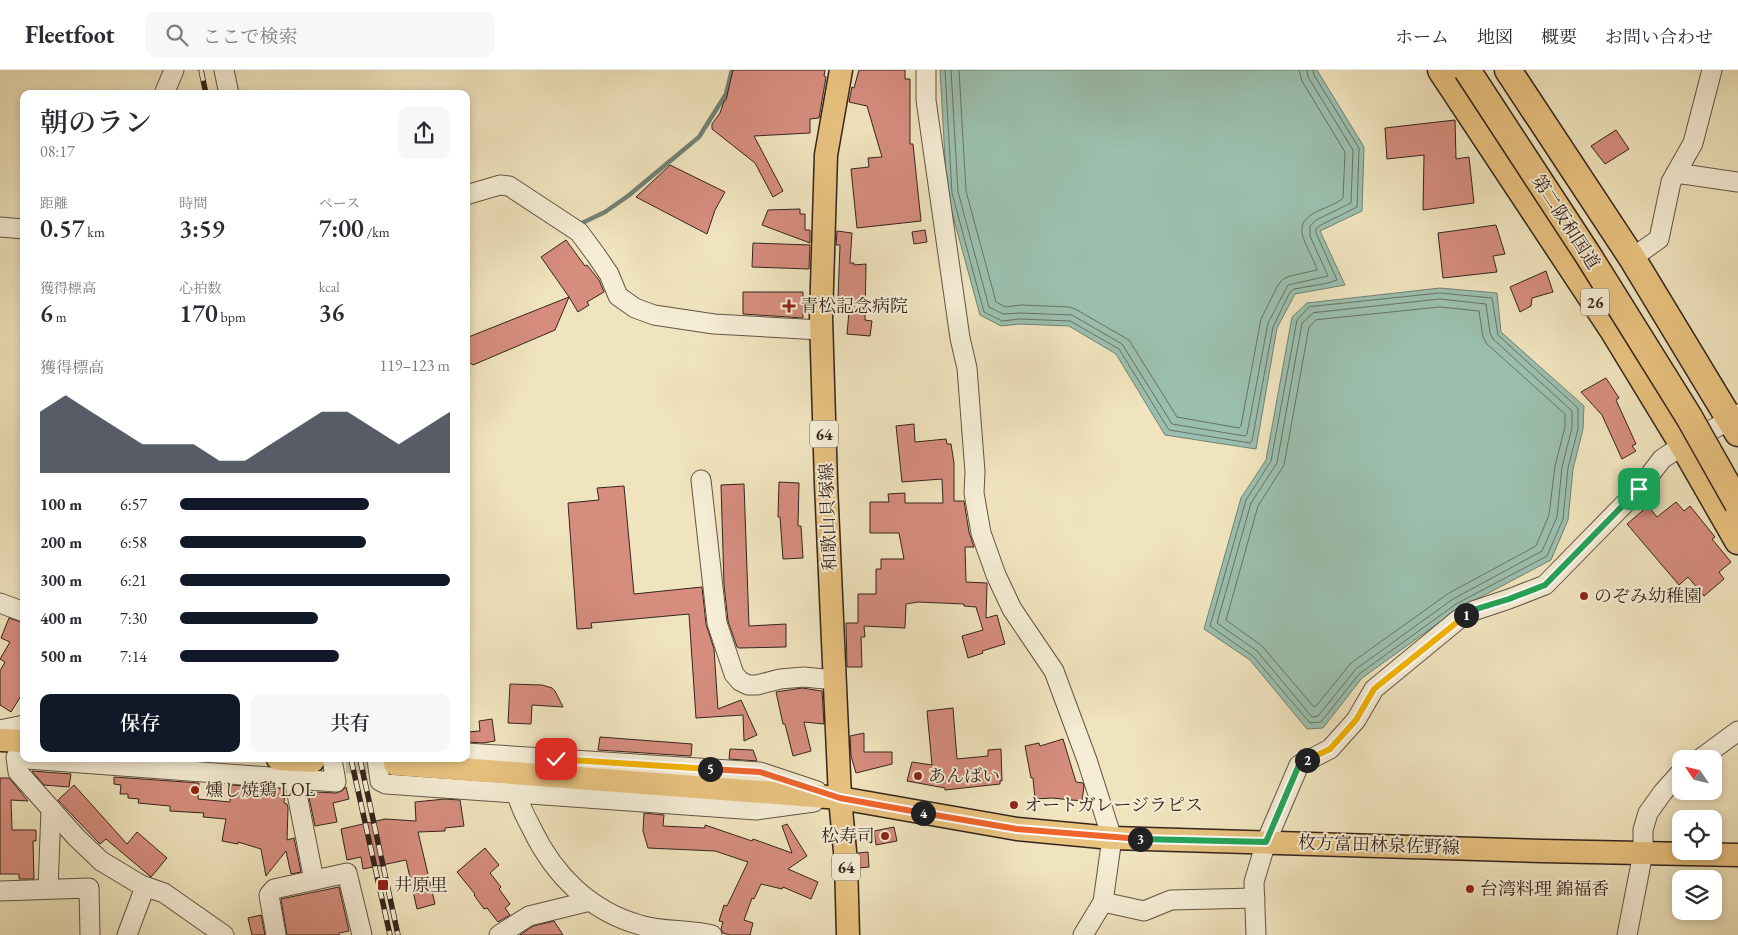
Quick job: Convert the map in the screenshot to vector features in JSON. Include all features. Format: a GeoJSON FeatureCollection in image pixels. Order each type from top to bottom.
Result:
{"type":"FeatureCollection","features":[{"type":"Feature","properties":{"kind":"highway","name":"26"},"geometry":{"type":"LineString","coordinates":[[1441,70],[1613,330],[1683,445],[1738,541]]}},
{"type":"Feature","properties":{"kind":"highway","name":"第二阪和国道"},"geometry":{"type":"LineString","coordinates":[[1467,70],[1593,263],[1689,417],[1738,504]]}},
{"type":"Feature","properties":{"kind":"highway","name":"第二阪和国道"},"geometry":{"type":"LineString","coordinates":[[1487,70],[1706,413],[1738,472]]}},
{"type":"Feature","properties":{"kind":"highway"},"geometry":{"type":"LineString","coordinates":[[1508,70],[1632,258],[1735,422]]}},
{"type":"Feature","properties":{"kind":"main road","name":"和歌山貝塚線"},"geometry":{"type":"LineString","coordinates":[[841,70],[826,155],[821,330],[840,798],[846,862],[848,935]]}},
{"type":"Feature","properties":{"kind":"main road"},"geometry":{"type":"LineString","coordinates":[[0,740],[18,753]]}},
{"type":"Feature","properties":{"kind":"main road","name":"枚方富田林泉佐野線"},"geometry":{"type":"LineString","coordinates":[[386,762],[840,798],[1017,829],[1112,838],[1738,854]]}},
{"type":"Feature","properties":{"kind":"street"},"geometry":{"type":"LineString","coordinates":[[166,90],[174,70]]}},
{"type":"Feature","properties":{"kind":"street"},"geometry":{"type":"LineString","coordinates":[[224,70],[228,90]]}},
{"type":"Feature","properties":{"kind":"street"},"geometry":{"type":"LineString","coordinates":[[926,70],[928,110],[960,338],[967,368],[975,472],[974,493],[981,533],[996,575],[1012,608],[1054,670],[1087,760],[1112,838],[1103,902],[1083,935]]}},
{"type":"Feature","properties":{"kind":"street"},"geometry":{"type":"LineString","coordinates":[[1632,258],[1659,238],[1671,182],[1693,142],[1712,70]]}},
{"type":"Feature","properties":{"kind":"street"},"geometry":{"type":"LineString","coordinates":[[1676,173],[1738,182]]}},
{"type":"Feature","properties":{"kind":"street"},"geometry":{"type":"LineString","coordinates":[[470,194],[500,185],[509,186],[579,232],[609,274],[618,296],[634,308],[654,315],[714,324],[821,330]]}},
{"type":"Feature","properties":{"kind":"street"},"geometry":{"type":"LineString","coordinates":[[0,227],[20,229]]}},
{"type":"Feature","properties":{"kind":"street"},"geometry":{"type":"LineString","coordinates":[[1256,935],[1254,882],[1266,842],[1299,765],[1330,749],[1356,720],[1374,689],[1459,619],[1473,610],[1545,585],[1639,489],[1662,459],[1683,445],[1735,422]]}},
{"type":"Feature","properties":{"kind":"street"},"geometry":{"type":"LineString","coordinates":[[701,480],[717,623],[734,674],[740,681],[748,685],[804,677],[835,680]]}},
{"type":"Feature","properties":{"kind":"street"},"geometry":{"type":"LineString","coordinates":[[0,603],[20,610]]}},
{"type":"Feature","properties":{"kind":"street"},"geometry":{"type":"LineString","coordinates":[[0,730],[20,726]]}},
{"type":"Feature","properties":{"kind":"street"},"geometry":{"type":"LineString","coordinates":[[1712,750],[1738,731]]}},
{"type":"Feature","properties":{"kind":"street"},"geometry":{"type":"LineString","coordinates":[[18,753],[18,772],[76,837],[102,861],[145,887],[164,893],[224,935]]}},
{"type":"Feature","properties":{"kind":"street"},"geometry":{"type":"LineString","coordinates":[[470,753],[760,772],[840,798]]}},
{"type":"Feature","properties":{"kind":"street"},"geometry":{"type":"LineString","coordinates":[[114,762],[336,782],[324,762]]}},
{"type":"Feature","properties":{"kind":"street"},"geometry":{"type":"LineString","coordinates":[[386,762],[380,781],[386,784],[756,810],[840,798]]}},
{"type":"Feature","properties":{"kind":"street"},"geometry":{"type":"LineString","coordinates":[[294,779],[314,880]]}},
{"type":"Feature","properties":{"kind":"street"},"geometry":{"type":"LineString","coordinates":[[1627,935],[1643,853],[1643,830],[1648,813],[1672,782]]}},
{"type":"Feature","properties":{"kind":"street"},"geometry":{"type":"LineString","coordinates":[[517,794],[520,806],[539,844],[560,874],[578,893],[619,919],[642,926],[702,932],[712,935]]}},
{"type":"Feature","properties":{"kind":"street"},"geometry":{"type":"LineString","coordinates":[[48,889],[51,809]]}},
{"type":"Feature","properties":{"kind":"street"},"geometry":{"type":"LineString","coordinates":[[276,935],[269,896],[274,889],[347,873],[362,935]]}},
{"type":"Feature","properties":{"kind":"street"},"geometry":{"type":"LineString","coordinates":[[128,935],[145,887]]}},
{"type":"Feature","properties":{"kind":"street"},"geometry":{"type":"LineString","coordinates":[[0,891],[89,888],[90,935]]}},
{"type":"Feature","properties":{"kind":"street"},"geometry":{"type":"LineString","coordinates":[[1103,902],[1144,911],[1171,900],[1255,898]]}},
{"type":"Feature","properties":{"kind":"street"},"geometry":{"type":"LineString","coordinates":[[499,935],[529,916],[590,901]]}},
{"type":"Feature","properties":{"kind":"water"},"geometry":{"type":"Polygon","coordinates":[[[940,70],[1317,70],[1364,147],[1362,211],[1320,231],[1345,285],[1295,294],[1277,328],[1256,449],[1165,435],[1116,354],[1069,326],[1020,324],[1001,326],[980,315],[947,194],[940,70]]]}},
{"type":"Feature","properties":{"kind":"water"},"geometry":{"type":"Polygon","coordinates":[[[1440,288],[1497,293],[1501,332],[1584,406],[1583,429],[1573,469],[1568,520],[1551,560],[1458,609],[1362,678],[1323,728],[1307,729],[1250,660],[1204,629],[1241,498],[1266,460],[1292,317],[1307,303],[1440,288]]]}},
{"type":"Feature","properties":{"kind":"building"},"geometry":{"type":"Polygon","coordinates":[[[733,70],[825,70],[824,76],[826,77],[819,118],[810,119],[810,133],[754,136],[783,191],[773,197],[755,163],[712,129],[712,124],[726,100],[733,70]]]}},
{"type":"Feature","properties":{"kind":"building"},"geometry":{"type":"Polygon","coordinates":[[[859,70],[905,70],[905,79],[910,79],[910,144],[913,144],[921,221],[857,228],[851,169],[869,167],[868,158],[882,157],[867,106],[849,102],[852,87],[854,88],[859,70]]]}},
{"type":"Feature","properties":{"kind":"building"},"geometry":{"type":"Polygon","coordinates":[[[1455,120],[1456,159],[1469,157],[1474,203],[1423,210],[1424,155],[1387,159],[1385,128],[1455,120]]]}},
{"type":"Feature","properties":{"kind":"building"},"geometry":{"type":"Polygon","coordinates":[[[1616,130],[1629,149],[1605,164],[1591,146],[1616,130]]]}},
{"type":"Feature","properties":{"kind":"building"},"geometry":{"type":"Polygon","coordinates":[[[670,165],[725,192],[715,210],[707,234],[636,197],[670,165]]]}},
{"type":"Feature","properties":{"kind":"building"},"geometry":{"type":"Polygon","coordinates":[[[800,209],[800,214],[805,214],[805,230],[810,230],[810,243],[762,225],[768,210],[800,209]]]}},
{"type":"Feature","properties":{"kind":"building"},"geometry":{"type":"Polygon","coordinates":[[[1496,225],[1505,254],[1493,256],[1497,272],[1443,278],[1438,233],[1496,225]]]}},
{"type":"Feature","properties":{"kind":"building"},"geometry":{"type":"Polygon","coordinates":[[[925,230],[927,242],[914,244],[912,232],[925,230]]]}},
{"type":"Feature","properties":{"kind":"building"},"geometry":{"type":"Polygon","coordinates":[[[837,231],[852,233],[850,263],[854,263],[854,265],[866,264],[865,320],[872,321],[870,336],[847,334],[850,300],[838,299],[840,245],[836,245],[837,231]]]}},
{"type":"Feature","properties":{"kind":"building"},"geometry":{"type":"Polygon","coordinates":[[[566,240],[585,266],[587,265],[599,280],[604,292],[587,302],[589,305],[578,312],[541,257],[566,240]]]}},
{"type":"Feature","properties":{"kind":"building"},"geometry":{"type":"Polygon","coordinates":[[[753,243],[810,245],[809,269],[752,267],[753,243]]]}},
{"type":"Feature","properties":{"kind":"building"},"geometry":{"type":"Polygon","coordinates":[[[1546,271],[1553,292],[1532,298],[1531,306],[1520,312],[1510,287],[1546,271]]]}},
{"type":"Feature","properties":{"kind":"building"},"geometry":{"type":"Polygon","coordinates":[[[743,292],[803,292],[803,318],[743,314],[743,292]]]}},
{"type":"Feature","properties":{"kind":"building"},"geometry":{"type":"Polygon","coordinates":[[[569,297],[555,330],[473,365],[470,363],[470,336],[569,297]]]}},
{"type":"Feature","properties":{"kind":"building"},"geometry":{"type":"Polygon","coordinates":[[[1606,378],[1619,398],[1616,400],[1636,444],[1632,446],[1636,451],[1622,459],[1602,415],[1581,392],[1606,378]]]}},
{"type":"Feature","properties":{"kind":"building"},"geometry":{"type":"Polygon","coordinates":[[[914,424],[915,442],[946,439],[947,444],[951,444],[954,463],[954,501],[964,501],[969,532],[974,547],[965,547],[966,582],[987,583],[986,618],[997,615],[1005,644],[982,651],[983,653],[968,658],[962,636],[983,630],[976,607],[964,606],[964,604],[918,602],[906,604],[905,628],[864,626],[865,637],[861,637],[862,667],[847,667],[846,623],[858,623],[858,594],[876,594],[876,569],[881,569],[881,559],[904,559],[899,533],[870,533],[870,502],[889,502],[888,494],[905,493],[905,503],[943,503],[942,479],[902,482],[896,426],[914,424]]]}},
{"type":"Feature","properties":{"kind":"building"},"geometry":{"type":"Polygon","coordinates":[[[779,482],[799,483],[798,526],[801,526],[803,558],[783,559],[780,517],[778,517],[779,482]]]}},
{"type":"Feature","properties":{"kind":"building"},"geometry":{"type":"Polygon","coordinates":[[[744,484],[749,626],[786,624],[786,647],[739,648],[728,621],[724,585],[721,485],[744,484]]]}},
{"type":"Feature","properties":{"kind":"building"},"geometry":{"type":"Polygon","coordinates":[[[624,486],[634,594],[702,587],[706,624],[714,649],[718,709],[741,700],[757,735],[744,741],[743,715],[696,718],[689,614],[591,623],[592,628],[577,629],[568,503],[599,500],[597,488],[624,486]]]}},
{"type":"Feature","properties":{"kind":"building"},"geometry":{"type":"Polygon","coordinates":[[[1676,502],[1684,511],[1690,506],[1715,537],[1712,539],[1731,562],[1719,572],[1724,579],[1704,596],[1688,577],[1679,585],[1627,524],[1648,506],[1657,517],[1676,502]]]}},
{"type":"Feature","properties":{"kind":"building"},"geometry":{"type":"Polygon","coordinates":[[[9,618],[20,622],[20,697],[11,712],[0,705],[0,671],[5,662],[0,659],[10,642],[1,638],[9,618]]]}},
{"type":"Feature","properties":{"kind":"building"},"geometry":{"type":"Polygon","coordinates":[[[510,684],[542,685],[552,688],[563,707],[532,705],[531,724],[508,723],[510,684]]]}},
{"type":"Feature","properties":{"kind":"building"},"geometry":{"type":"Polygon","coordinates":[[[802,688],[822,691],[824,724],[804,722],[811,751],[793,756],[776,692],[802,688]]]}},
{"type":"Feature","properties":{"kind":"building"},"geometry":{"type":"Polygon","coordinates":[[[953,708],[957,759],[988,756],[988,750],[1001,749],[1002,781],[1000,781],[1000,784],[945,790],[945,788],[907,781],[912,762],[932,765],[927,711],[953,708]]]}},
{"type":"Feature","properties":{"kind":"building"},"geometry":{"type":"Polygon","coordinates":[[[492,719],[495,741],[470,742],[470,732],[480,731],[479,721],[492,719]]]}},
{"type":"Feature","properties":{"kind":"building"},"geometry":{"type":"Polygon","coordinates":[[[864,733],[864,752],[892,752],[892,764],[856,773],[851,756],[850,736],[864,733]]]}},
{"type":"Feature","properties":{"kind":"building"},"geometry":{"type":"Polygon","coordinates":[[[600,737],[692,744],[691,756],[598,750],[600,737]]]}},
{"type":"Feature","properties":{"kind":"building"},"geometry":{"type":"Polygon","coordinates":[[[1063,739],[1076,782],[1083,783],[1084,786],[1082,801],[1052,798],[1035,799],[1033,778],[1031,778],[1025,746],[1039,743],[1040,746],[1063,739]]]}},
{"type":"Feature","properties":{"kind":"building"},"geometry":{"type":"Polygon","coordinates":[[[730,749],[753,750],[757,761],[729,759],[730,749]]]}},
{"type":"Feature","properties":{"kind":"building"},"geometry":{"type":"Polygon","coordinates":[[[32,771],[71,774],[69,787],[44,785],[32,771]]]}},
{"type":"Feature","properties":{"kind":"building"},"geometry":{"type":"Polygon","coordinates":[[[114,777],[199,783],[198,799],[230,802],[231,785],[285,789],[284,803],[287,804],[288,808],[287,840],[294,838],[301,872],[291,874],[286,851],[266,876],[261,849],[238,842],[238,844],[222,841],[226,819],[203,817],[204,813],[170,811],[170,806],[138,803],[139,799],[128,798],[128,794],[120,794],[121,785],[114,784],[114,777]]]}},
{"type":"Feature","properties":{"kind":"building"},"geometry":{"type":"Polygon","coordinates":[[[0,778],[9,778],[28,801],[11,800],[12,830],[36,830],[36,841],[33,841],[34,879],[19,879],[19,874],[0,874],[0,778]]]}},
{"type":"Feature","properties":{"kind":"building"},"geometry":{"type":"Polygon","coordinates":[[[74,785],[127,844],[137,832],[167,858],[151,877],[106,839],[100,844],[58,800],[74,785]]]}},
{"type":"Feature","properties":{"kind":"building"},"geometry":{"type":"Polygon","coordinates":[[[346,787],[349,799],[333,803],[337,822],[315,826],[308,793],[336,793],[346,787]]]}},
{"type":"Feature","properties":{"kind":"building"},"geometry":{"type":"Polygon","coordinates":[[[445,799],[460,800],[464,826],[445,828],[445,831],[418,832],[435,904],[417,909],[406,860],[363,869],[361,857],[347,860],[341,829],[385,819],[416,821],[415,802],[445,799]]]}},
{"type":"Feature","properties":{"kind":"building"},"geometry":{"type":"Polygon","coordinates":[[[644,813],[664,815],[663,826],[705,828],[705,825],[792,853],[782,826],[787,824],[807,856],[788,869],[818,882],[811,899],[783,887],[782,889],[761,884],[754,899],[752,898],[744,920],[753,923],[750,935],[723,933],[721,929],[723,922],[719,921],[724,905],[727,906],[748,862],[715,851],[648,848],[643,831],[644,813]]]}},
{"type":"Feature","properties":{"kind":"building"},"geometry":{"type":"Polygon","coordinates":[[[894,827],[897,841],[876,845],[874,831],[894,827]]]}},
{"type":"Feature","properties":{"kind":"building"},"geometry":{"type":"Polygon","coordinates":[[[485,848],[499,865],[490,873],[501,887],[499,889],[510,904],[505,908],[510,915],[498,922],[487,908],[484,909],[475,894],[457,872],[485,848]]]}},
{"type":"Feature","properties":{"kind":"building"},"geometry":{"type":"Polygon","coordinates":[[[868,852],[869,867],[859,868],[858,853],[868,852]]]}},
{"type":"Feature","properties":{"kind":"building"},"geometry":{"type":"Polygon","coordinates":[[[339,887],[349,931],[339,933],[339,935],[287,935],[281,899],[339,887]]]}},
{"type":"Feature","properties":{"kind":"building"},"geometry":{"type":"Polygon","coordinates":[[[261,915],[265,935],[252,935],[248,918],[261,915]]]}},
{"type":"Feature","properties":{"kind":"building"},"geometry":{"type":"Polygon","coordinates":[[[554,921],[563,935],[520,935],[533,926],[554,921]]]}},
{"type":"Feature","properties":{"kind":"waterway"},"geometry":{"type":"LineString","coordinates":[[578,225],[605,212],[628,196],[699,137],[726,94],[732,70]]}},
{"type":"Feature","properties":{"kind":"tunnel"},"geometry":{"type":"LineString","coordinates":[[340,762],[395,764]]}},
{"type":"Feature","properties":{"kind":"railway"},"geometry":{"type":"LineString","coordinates":[[201,70],[205,90]]}},
{"type":"Feature","properties":{"kind":"railway"},"geometry":{"type":"LineString","coordinates":[[352,762],[390,935]]}},
{"type":"Feature","properties":{"kind":"railway"},"geometry":{"type":"LineString","coordinates":[[361,762],[398,935]]}},
{"type":"Feature","properties":{"kind":"place","name":"青松記念病院"},"geometry":{"type":"Point","coordinates":[789,306]}},
{"type":"Feature","properties":{"kind":"place","name":"のぞみ幼稚園"},"geometry":{"type":"Point","coordinates":[1584,596]}},
{"type":"Feature","properties":{"kind":"place","name":"あんばい"},"geometry":{"type":"Point","coordinates":[918,776]}},
{"type":"Feature","properties":{"kind":"place","name":"燻し焼鶏 LOL"},"geometry":{"type":"Point","coordinates":[195,790]}},
{"type":"Feature","properties":{"kind":"place","name":"オートガレージラピス"},"geometry":{"type":"Point","coordinates":[1014,805]}},
{"type":"Feature","properties":{"kind":"place","name":"松寿司"},"geometry":{"type":"Point","coordinates":[885,836]}},
{"type":"Feature","properties":{"kind":"place","name":"井原里"},"geometry":{"type":"Point","coordinates":[383,885]}},
{"type":"Feature","properties":{"kind":"place","name":"台湾料理 錦福香"},"geometry":{"type":"Point","coordinates":[1470,889]}},
{"type":"Feature","properties":{"kind":"route"},"geometry":{"type":"LineString","coordinates":[[556,759],[760,772],[840,798],[1017,829],[1112,838],[1266,842],[1299,765],[1330,749],[1356,720],[1374,689],[1459,619],[1473,610],[1545,585],[1639,489]]}}]}
